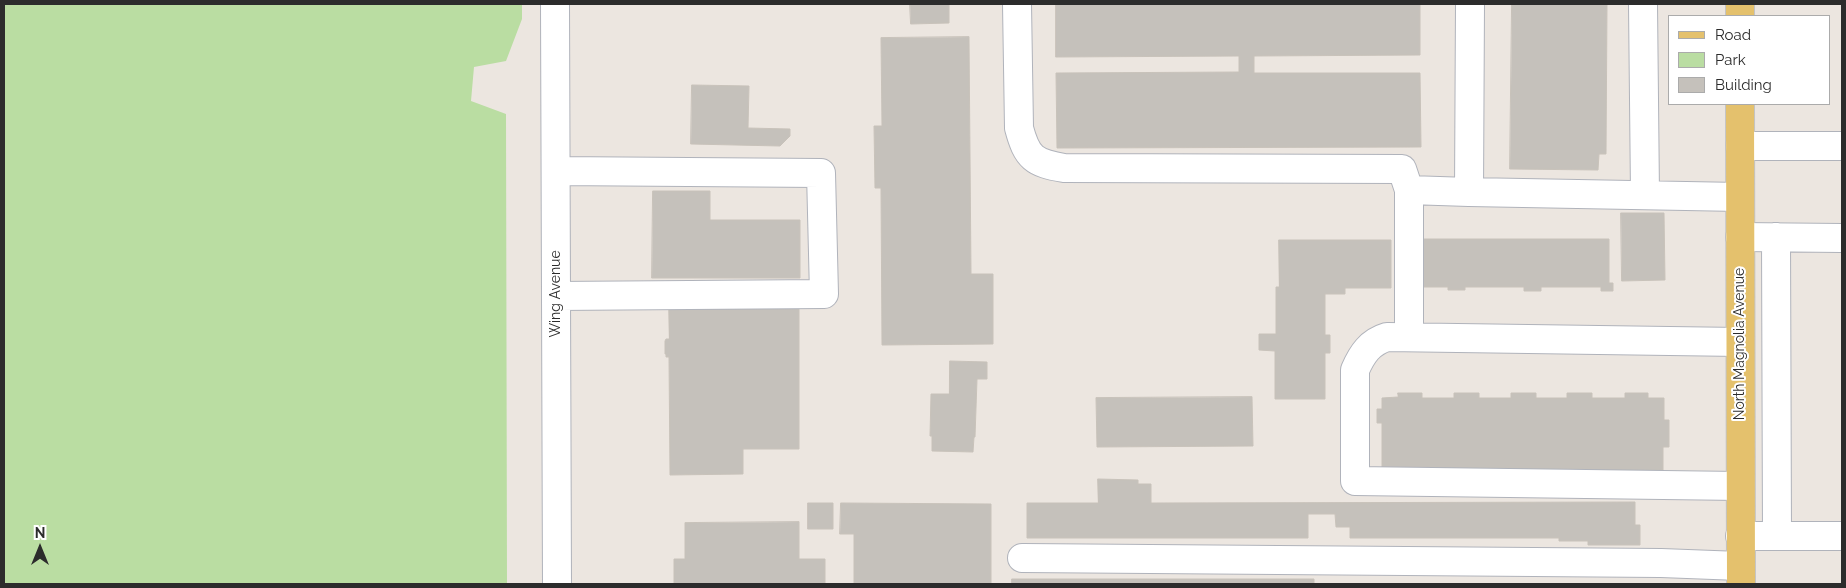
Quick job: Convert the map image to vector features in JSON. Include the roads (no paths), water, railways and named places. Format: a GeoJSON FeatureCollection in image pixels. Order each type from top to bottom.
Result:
{"type":"FeatureCollection","features":[{"type":"Feature","properties":{"kind":"main road","name":"North Magnolia Avenue"},"geometry":{"type":"LineString","coordinates":[[1740,105],[1740,575]]}},
{"type":"Feature","properties":{"kind":"street","name":"Wing Avenue"},"geometry":{"type":"LineString","coordinates":[[555,4],[557,584]]}},
{"type":"Feature","properties":{"kind":"street"},"geometry":{"type":"LineString","coordinates":[[1017,4],[1020,128],[1023,142],[1030,155],[1038,162],[1064,168],[1402,169],[1409,190],[1408,337]]}},
{"type":"Feature","properties":{"kind":"street"},"geometry":{"type":"LineString","coordinates":[[1469,192],[1470,4]]}},
{"type":"Feature","properties":{"kind":"street"},"geometry":{"type":"LineString","coordinates":[[1643,4],[1645,196]]}},
{"type":"Feature","properties":{"kind":"street"},"geometry":{"type":"LineString","coordinates":[[1740,146],[1842,146]]}},
{"type":"Feature","properties":{"kind":"street"},"geometry":{"type":"LineString","coordinates":[[556,171],[821,173],[824,294],[556,296]]}},
{"type":"Feature","properties":{"kind":"street"},"geometry":{"type":"LineString","coordinates":[[1409,190],[1740,197]]}},
{"type":"Feature","properties":{"kind":"street"},"geometry":{"type":"LineString","coordinates":[[1740,237],[1842,238]]}},
{"type":"Feature","properties":{"kind":"street"},"geometry":{"type":"LineString","coordinates":[[1776,237],[1777,536]]}},
{"type":"Feature","properties":{"kind":"street"},"geometry":{"type":"LineString","coordinates":[[1740,342],[1387,337],[1376,340],[1362,355],[1355,370],[1355,481],[1740,486]]}},
{"type":"Feature","properties":{"kind":"street"},"geometry":{"type":"LineString","coordinates":[[1740,536],[1842,536]]}},
{"type":"Feature","properties":{"kind":"street"},"geometry":{"type":"LineString","coordinates":[[1022,558],[1661,563],[1740,575]]}}]}
